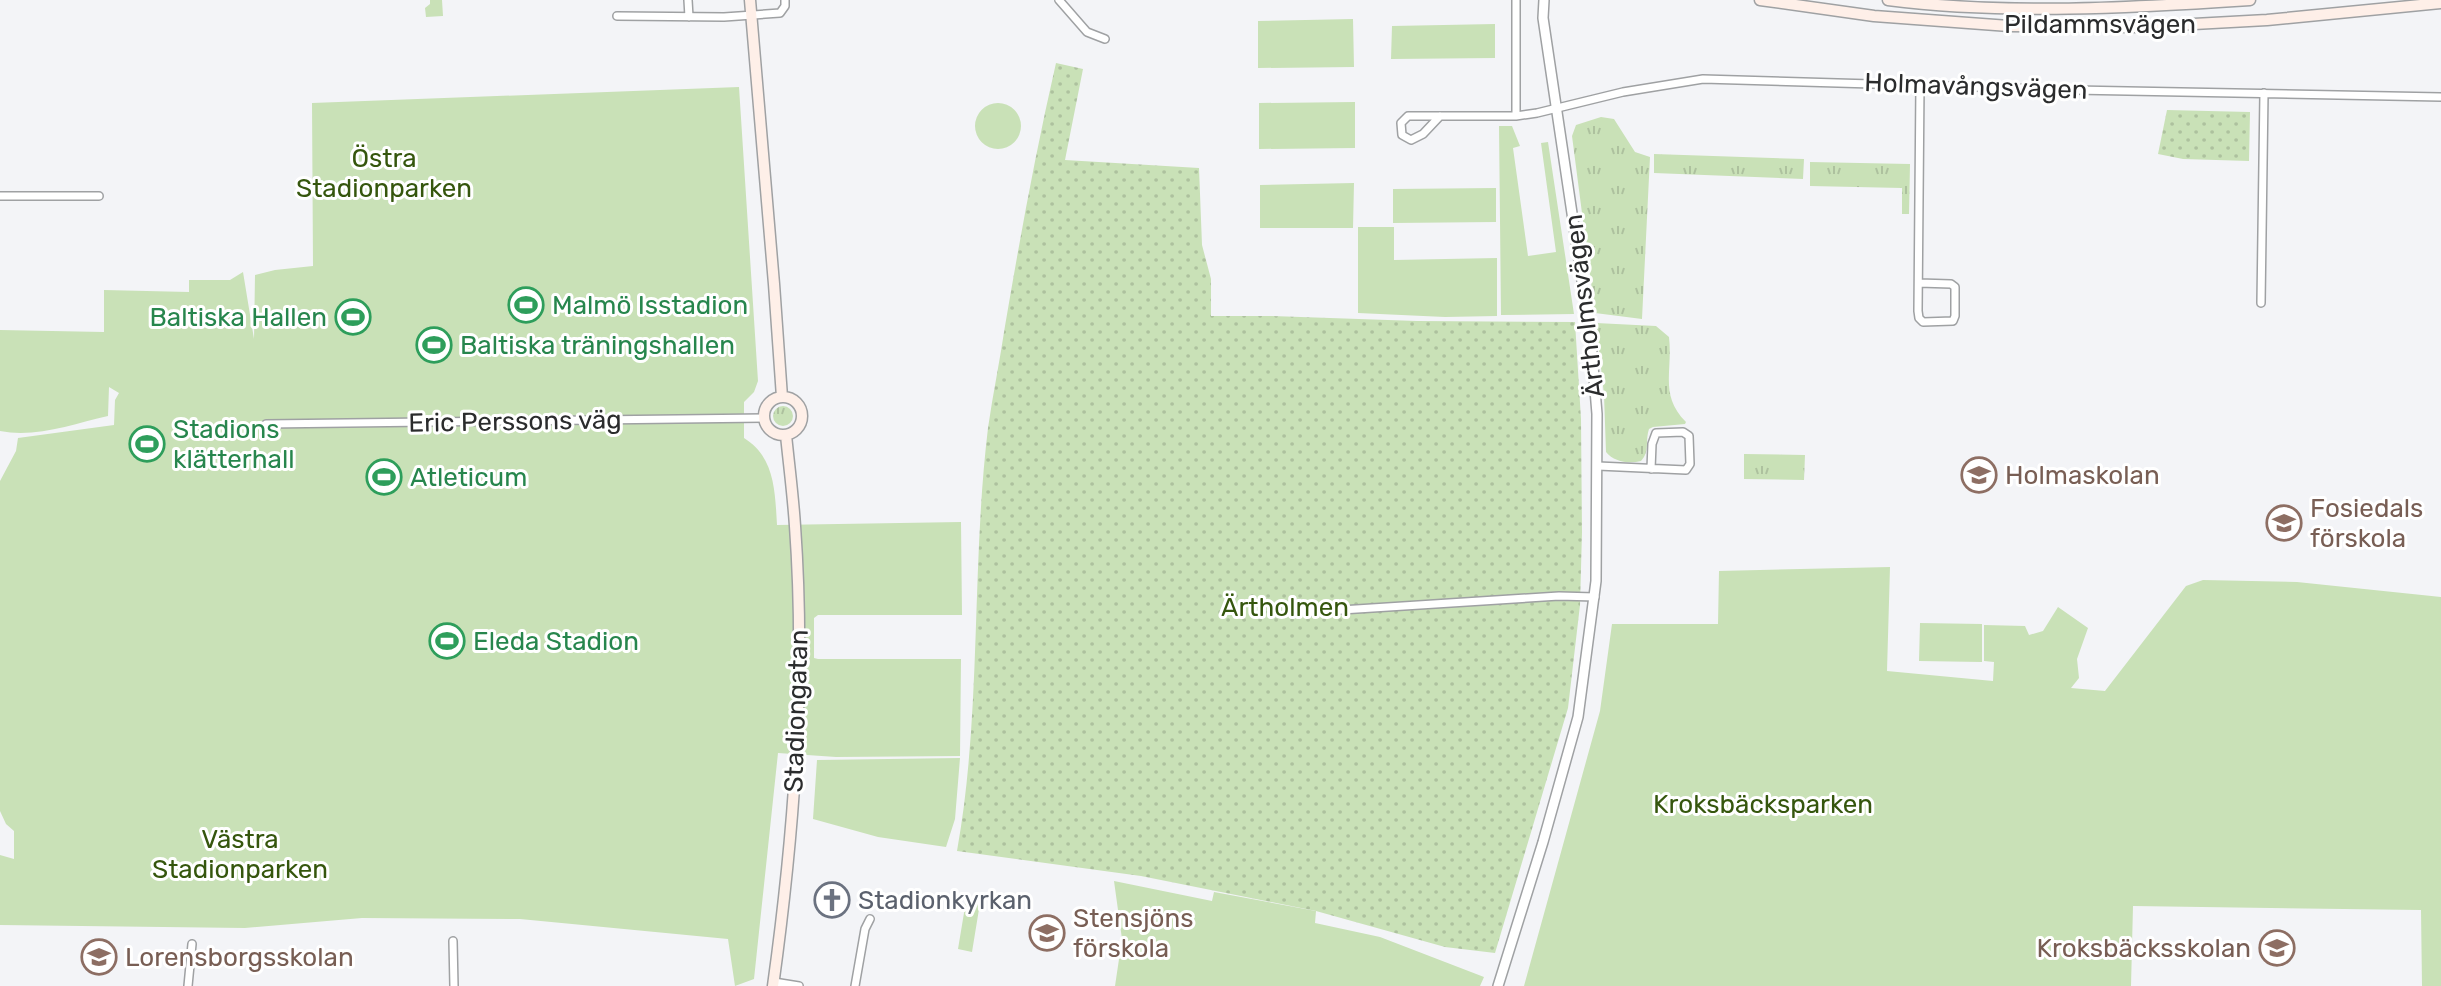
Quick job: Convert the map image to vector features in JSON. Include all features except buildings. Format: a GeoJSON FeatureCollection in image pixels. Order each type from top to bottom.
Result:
{"type":"FeatureCollection","features":[{"type":"Feature","properties":{"kind":"main road","name":"Stadiongatan"},"geometry":{"type":"LineString","coordinates":[[750,0],[782,397],[794,400],[802,415],[796,431],[786,435],[795,525],[798,694],[791,833],[774,984]]}},
{"type":"Feature","properties":{"kind":"main road","name":"Pildammsvägen"},"geometry":{"type":"LineString","coordinates":[[1760,0],[1874,16],[1977,24],[2139,27],[2267,20],[2441,3]]}},
{"type":"Feature","properties":{"kind":"main road","name":"Pildammsvägen"},"geometry":{"type":"LineString","coordinates":[[1888,0],[1999,8],[2140,6],[2250,0]]}},
{"type":"Feature","properties":{"kind":"main road"},"geometry":{"type":"LineString","coordinates":[[782,397],[770,402],[764,418],[769,430],[786,435]]}},
{"type":"Feature","properties":{"kind":"street"},"geometry":{"type":"LineString","coordinates":[[688,0],[689,17]]}},
{"type":"Feature","properties":{"kind":"street"},"geometry":{"type":"LineString","coordinates":[[617,16],[780,13],[785,0]]}},
{"type":"Feature","properties":{"kind":"street"},"geometry":{"type":"LineString","coordinates":[[1059,0],[1087,32],[1105,39]]}},
{"type":"Feature","properties":{"kind":"street"},"geometry":{"type":"LineString","coordinates":[[1516,0],[1516,116]]}},
{"type":"Feature","properties":{"kind":"street","name":"Ärtholmsvägen"},"geometry":{"type":"LineString","coordinates":[[1536,0],[1543,18]]}},
{"type":"Feature","properties":{"kind":"street","name":"Ärtholmsvägen"},"geometry":{"type":"LineString","coordinates":[[1498,986],[1578,717],[1595,597],[1598,466],[1591,341],[1543,18],[1544,0]]}},
{"type":"Feature","properties":{"kind":"street","name":"Holmavångsvägen"},"geometry":{"type":"LineString","coordinates":[[1440,116],[1417,138],[1411,140],[1402,135],[1400,129],[1408,116],[1440,116],[1516,116],[1649,87],[1703,79],[2441,97]]}},
{"type":"Feature","properties":{"kind":"street"},"geometry":{"type":"LineString","coordinates":[[1919,283],[1951,284],[1955,287],[1953,321],[1923,322],[1919,318],[1919,283],[1920,84]]}},
{"type":"Feature","properties":{"kind":"street"},"geometry":{"type":"LineString","coordinates":[[2261,303],[2264,93]]}},
{"type":"Feature","properties":{"kind":"street"},"geometry":{"type":"LineString","coordinates":[[0,196],[99,196]]}},
{"type":"Feature","properties":{"kind":"street","name":"Eric Perssons väg"},"geometry":{"type":"LineString","coordinates":[[266,424],[764,418]]}},
{"type":"Feature","properties":{"kind":"street"},"geometry":{"type":"LineString","coordinates":[[1598,466],[1651,469],[1681,470],[1689,468],[1689,436],[1683,432],[1656,433],[1652,444],[1651,469]]}},
{"type":"Feature","properties":{"kind":"street"},"geometry":{"type":"LineString","coordinates":[[1310,612],[1559,596],[1595,597]]}},
{"type":"Feature","properties":{"kind":"street"},"geometry":{"type":"LineString","coordinates":[[855,986],[865,929],[870,919]]}},
{"type":"Feature","properties":{"kind":"street"},"geometry":{"type":"LineString","coordinates":[[453,941],[454,986]]}},
{"type":"Feature","properties":{"kind":"street"},"geometry":{"type":"LineString","coordinates":[[188,986],[192,944]]}},
{"type":"Feature","properties":{"kind":"street"},"geometry":{"type":"LineString","coordinates":[[774,984],[799,986]]}},
{"type":"Feature","properties":{"kind":"green space"},"geometry":{"type":"Polygon","coordinates":[[[430,0],[442,0],[443,16],[426,17],[425,8],[430,0]]]}},
{"type":"Feature","properties":{"kind":"green space"},"geometry":{"type":"Polygon","coordinates":[[[1353,19],[1354,67],[1258,68],[1258,21],[1353,19]]]}},
{"type":"Feature","properties":{"kind":"green space"},"geometry":{"type":"Polygon","coordinates":[[[1495,24],[1495,58],[1391,59],[1392,26],[1495,24]]]}},
{"type":"Feature","properties":{"kind":"green space","name":"Ärtholmen"},"geometry":{"type":"Polygon","coordinates":[[[1056,63],[1083,69],[1065,160],[1199,168],[1202,245],[1211,279],[1211,316],[1575,322],[1581,419],[1582,532],[1580,605],[1568,708],[1495,953],[1445,947],[1316,911],[1141,876],[957,851],[970,746],[988,428],[1022,227],[1056,63]]]}},
{"type":"Feature","properties":{"kind":"green space"},"geometry":{"type":"Polygon","coordinates":[[[739,87],[758,381],[754,392],[744,402],[744,438],[768,465],[774,488],[777,525],[961,522],[962,615],[818,615],[814,618],[814,658],[961,659],[960,756],[836,757],[778,753],[754,979],[735,986],[728,939],[520,919],[362,918],[245,928],[0,925],[0,855],[14,859],[14,831],[6,824],[0,811],[0,481],[16,451],[18,438],[114,425],[115,400],[119,393],[109,387],[108,416],[27,433],[0,431],[0,330],[104,332],[104,290],[189,292],[189,280],[230,280],[243,272],[254,339],[255,275],[313,266],[312,103],[739,87]]]}},
{"type":"Feature","properties":{"kind":"green space"},"geometry":{"type":"Polygon","coordinates":[[[1355,102],[1355,148],[1259,149],[1259,103],[1355,102]]]}},
{"type":"Feature","properties":{"kind":"green space"},"geometry":{"type":"Polygon","coordinates":[[[998,103],[1014,110],[1021,126],[1014,142],[998,149],[982,142],[975,126],[982,110],[998,103]]]}},
{"type":"Feature","properties":{"kind":"green space"},"geometry":{"type":"Polygon","coordinates":[[[2167,110],[2250,112],[2249,161],[2183,159],[2158,154],[2167,110]]]}},
{"type":"Feature","properties":{"kind":"green space"},"geometry":{"type":"Polygon","coordinates":[[[1601,117],[1614,119],[1635,152],[1650,157],[1642,319],[1595,313],[1572,136],[1576,125],[1601,117]]]}},
{"type":"Feature","properties":{"kind":"green space"},"geometry":{"type":"Polygon","coordinates":[[[1499,126],[1512,126],[1520,146],[1513,148],[1528,256],[1556,252],[1541,143],[1548,142],[1574,314],[1501,315],[1499,126]]]}},
{"type":"Feature","properties":{"kind":"green space"},"geometry":{"type":"Polygon","coordinates":[[[1654,154],[1804,159],[1803,179],[1654,173],[1654,154]]]}},
{"type":"Feature","properties":{"kind":"green space"},"geometry":{"type":"Polygon","coordinates":[[[1810,162],[1910,164],[1909,214],[1902,214],[1902,188],[1810,186],[1810,162]]]}},
{"type":"Feature","properties":{"kind":"green space"},"geometry":{"type":"Polygon","coordinates":[[[1354,183],[1353,228],[1260,228],[1260,185],[1354,183]]]}},
{"type":"Feature","properties":{"kind":"green space"},"geometry":{"type":"Polygon","coordinates":[[[1496,188],[1496,222],[1393,223],[1393,189],[1496,188]]]}},
{"type":"Feature","properties":{"kind":"green space"},"geometry":{"type":"Polygon","coordinates":[[[1358,227],[1394,227],[1394,260],[1497,258],[1497,316],[1358,313],[1358,227]]]}},
{"type":"Feature","properties":{"kind":"green space"},"geometry":{"type":"Polygon","coordinates":[[[1596,323],[1656,326],[1669,337],[1670,392],[1686,422],[1649,429],[1641,461],[1622,461],[1606,452],[1604,395],[1596,323]]]}},
{"type":"Feature","properties":{"kind":"green space"},"geometry":{"type":"Polygon","coordinates":[[[783,406],[790,409],[793,416],[790,423],[783,426],[776,423],[773,416],[776,409],[783,406]]]}},
{"type":"Feature","properties":{"kind":"green space"},"geometry":{"type":"Polygon","coordinates":[[[1744,454],[1805,455],[1804,480],[1744,479],[1744,454]]]}},
{"type":"Feature","properties":{"kind":"green space","name":"Kroksbäcksparken"},"geometry":{"type":"Polygon","coordinates":[[[1890,567],[1887,671],[1993,681],[1994,662],[1984,661],[1984,625],[2025,626],[2029,635],[2043,631],[2058,607],[2088,628],[2077,659],[2079,678],[2071,688],[2105,691],[2186,586],[2203,580],[2297,582],[2441,597],[2441,986],[2422,986],[2421,910],[2133,906],[2131,986],[1524,986],[1600,711],[1612,624],[1718,624],[1719,571],[1890,567]]]}},
{"type":"Feature","properties":{"kind":"green space"},"geometry":{"type":"Polygon","coordinates":[[[1920,623],[1982,624],[1982,662],[1919,661],[1920,623]]]}},
{"type":"Feature","properties":{"kind":"green space"},"geometry":{"type":"Polygon","coordinates":[[[960,758],[955,819],[946,847],[878,837],[813,819],[817,760],[960,758]]]}},
{"type":"Feature","properties":{"kind":"green space"},"geometry":{"type":"Polygon","coordinates":[[[1114,881],[1212,901],[1214,892],[1316,911],[1315,923],[1380,937],[1484,977],[1480,986],[1115,986],[1122,939],[1114,881]]]}},
{"type":"Feature","properties":{"kind":"green space"},"geometry":{"type":"Polygon","coordinates":[[[966,901],[980,903],[972,952],[958,949],[966,901]]]}},
{"type":"Feature","properties":{"kind":"place","name":"Malmö Isstadion"},"geometry":{"type":"Point","coordinates":[526,305]}},
{"type":"Feature","properties":{"kind":"place","name":"Baltiska Hallen"},"geometry":{"type":"Point","coordinates":[353,317]}},
{"type":"Feature","properties":{"kind":"place","name":"Baltiska träningshallen"},"geometry":{"type":"Point","coordinates":[434,345]}},
{"type":"Feature","properties":{"kind":"place","name":"Stadions klätterhall"},"geometry":{"type":"Point","coordinates":[147,444]}},
{"type":"Feature","properties":{"kind":"place","name":"Holmaskolan"},"geometry":{"type":"Point","coordinates":[1979,475]}},
{"type":"Feature","properties":{"kind":"place","name":"Atleticum"},"geometry":{"type":"Point","coordinates":[384,477]}},
{"type":"Feature","properties":{"kind":"place","name":"Fosiedals förskola"},"geometry":{"type":"Point","coordinates":[2284,523]}},
{"type":"Feature","properties":{"kind":"place","name":"Eleda Stadion"},"geometry":{"type":"Point","coordinates":[447,641]}},
{"type":"Feature","properties":{"kind":"place","name":"Stadionkyrkan"},"geometry":{"type":"Point","coordinates":[832,900]}},
{"type":"Feature","properties":{"kind":"place","name":"Stensjöns förskola"},"geometry":{"type":"Point","coordinates":[1047,933]}},
{"type":"Feature","properties":{"kind":"place","name":"Kroksbäcksskolan"},"geometry":{"type":"Point","coordinates":[2277,948]}},
{"type":"Feature","properties":{"kind":"place","name":"Lorensborgsskolan"},"geometry":{"type":"Point","coordinates":[99,957]}},
{"type":"Feature","properties":{"kind":"park label","name":"Östra Stadionparken"},"geometry":{"type":"Point","coordinates":[384,173]}},
{"type":"Feature","properties":{"kind":"park label","name":"Västra Stadionparken"},"geometry":{"type":"Point","coordinates":[240,854]}}]}
